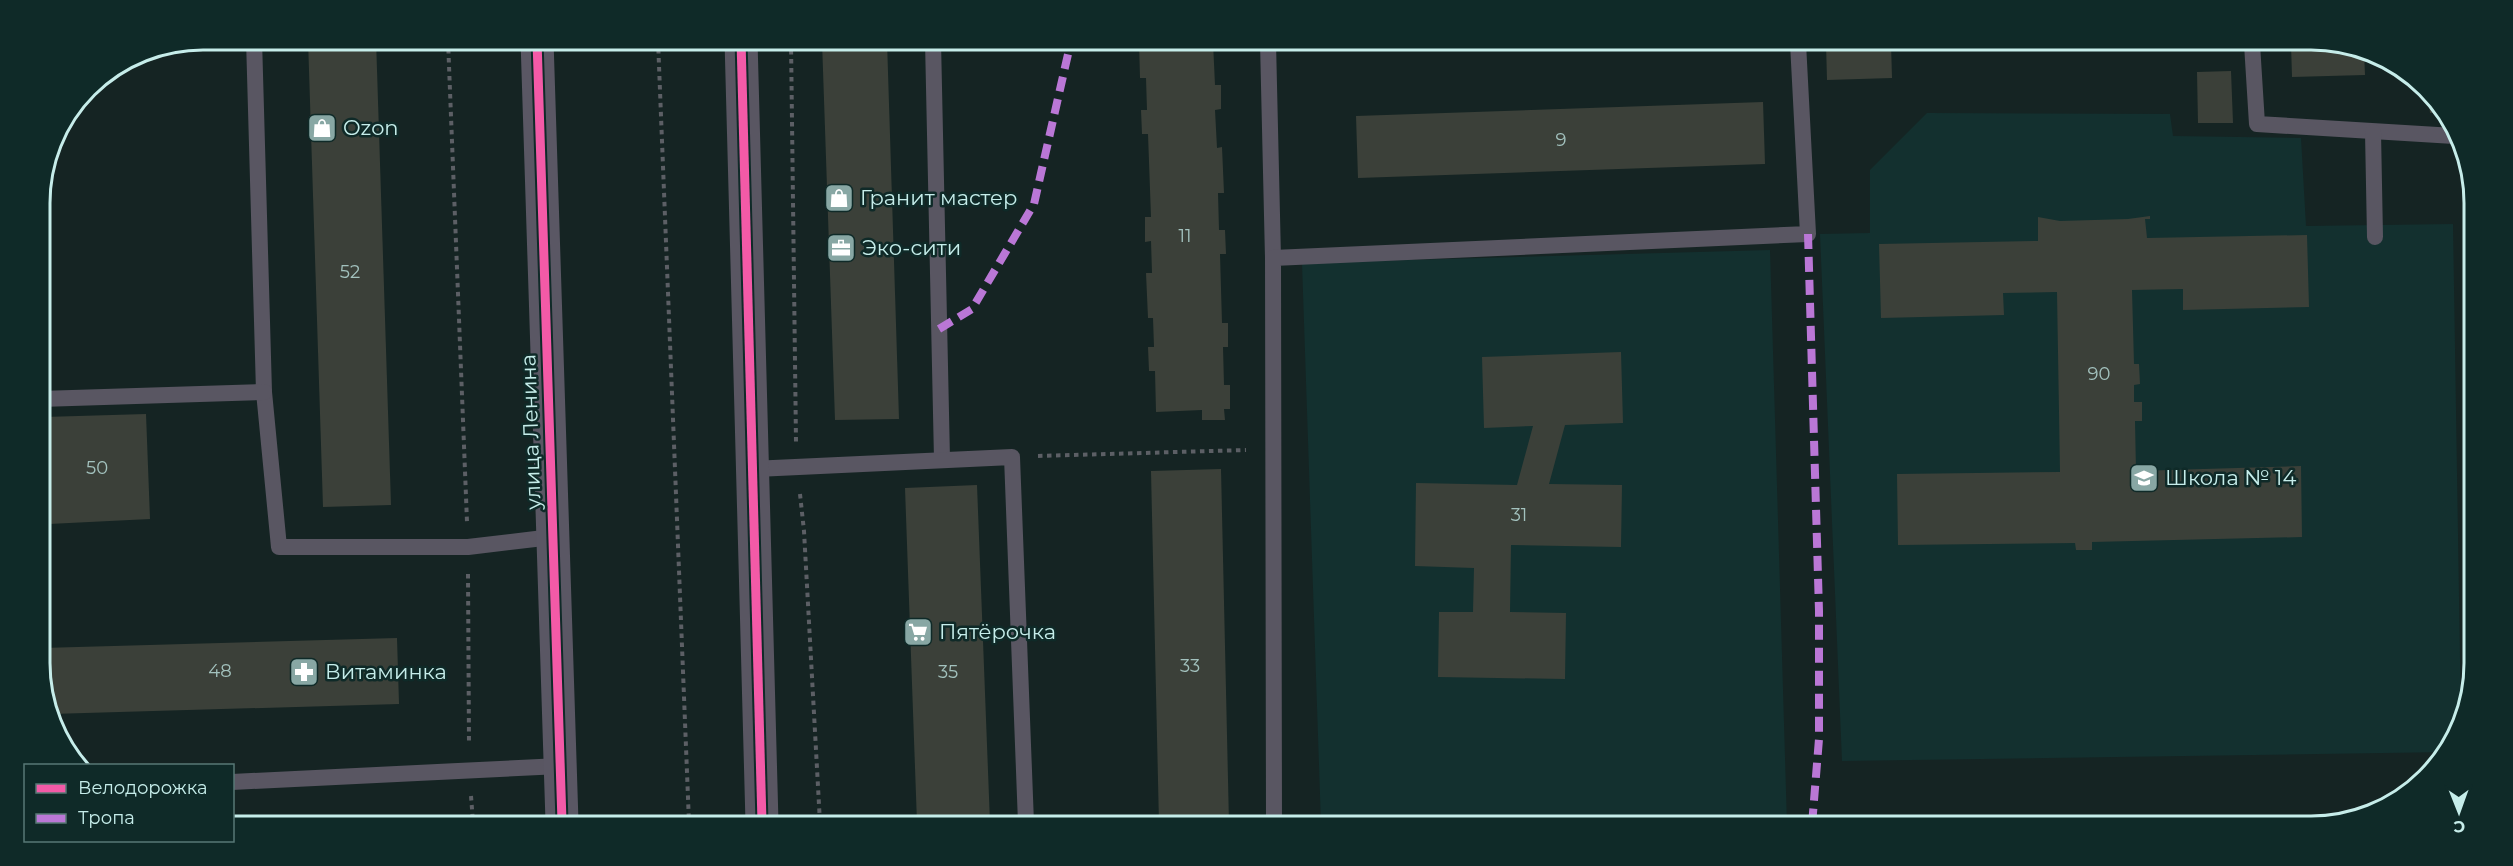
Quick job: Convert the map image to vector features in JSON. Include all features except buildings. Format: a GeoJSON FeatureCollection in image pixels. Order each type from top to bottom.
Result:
{"type":"FeatureCollection","features":[{"type":"Feature","properties":{"kind":"street","name":"улица Ленина"},"geometry":{"type":"LineString","coordinates":[[537,50],[562,816]]}},
{"type":"Feature","properties":{"kind":"street"},"geometry":{"type":"LineString","coordinates":[[741,50],[762,816]]}},
{"type":"Feature","properties":{"kind":"lane"},"geometry":{"type":"LineString","coordinates":[[254,50],[264,392],[279,547],[468,547],[552,537]]}},
{"type":"Feature","properties":{"kind":"lane"},"geometry":{"type":"LineString","coordinates":[[933,50],[942,459]]}},
{"type":"Feature","properties":{"kind":"lane"},"geometry":{"type":"LineString","coordinates":[[1268,50],[1273,258],[1274,816]]}},
{"type":"Feature","properties":{"kind":"lane"},"geometry":{"type":"LineString","coordinates":[[1273,258],[1808,234],[1798,50]]}},
{"type":"Feature","properties":{"kind":"lane"},"geometry":{"type":"LineString","coordinates":[[2252,50],[2257,124],[2448,136]]}},
{"type":"Feature","properties":{"kind":"lane"},"geometry":{"type":"LineString","coordinates":[[2373,132],[2375,237]]}},
{"type":"Feature","properties":{"kind":"lane"},"geometry":{"type":"LineString","coordinates":[[50,399],[264,392]]}},
{"type":"Feature","properties":{"kind":"lane"},"geometry":{"type":"LineString","coordinates":[[754,469],[1012,457],[1026,816]]}},
{"type":"Feature","properties":{"kind":"lane"},"geometry":{"type":"LineString","coordinates":[[234,782],[560,766]]}},
{"type":"Feature","properties":{"kind":"path"},"geometry":{"type":"LineString","coordinates":[[448,50],[468,547],[469,772],[473,816]]}},
{"type":"Feature","properties":{"kind":"path"},"geometry":{"type":"LineString","coordinates":[[658,50],[689,816]]}},
{"type":"Feature","properties":{"kind":"path"},"geometry":{"type":"LineString","coordinates":[[791,50],[796,468],[804,531],[820,816]]}},
{"type":"Feature","properties":{"kind":"path"},"geometry":{"type":"LineString","coordinates":[[1012,457],[1274,449]]}},
{"type":"Feature","properties":{"kind":"shaded area","name":"Школа № 14"},"geometry":{"type":"Polygon","coordinates":[[[1927,113],[2170,114],[2173,136],[2301,138],[2306,226],[2453,224],[2461,690],[2452,722],[2435,752],[1842,761],[1820,234],[1870,233],[1870,170],[1927,113]]]}},
{"type":"Feature","properties":{"kind":"shaded area"},"geometry":{"type":"Polygon","coordinates":[[[1770,250],[1787,816],[1321,816],[1302,263],[1770,250]]]}},
{"type":"Feature","properties":{"kind":"marked path"},"geometry":{"type":"LineString","coordinates":[[939,329],[972,309],[1034,204],[1069,50]]}},
{"type":"Feature","properties":{"kind":"marked path"},"geometry":{"type":"LineString","coordinates":[[1808,234],[1819,611],[1819,739],[1813,816]]}},
{"type":"Feature","properties":{"kind":"cycle path"},"geometry":{"type":"LineString","coordinates":[[537,50],[562,816]]}},
{"type":"Feature","properties":{"kind":"cycle path"},"geometry":{"type":"LineString","coordinates":[[741,50],[762,816]]}},
{"type":"Feature","properties":{"kind":"place","name":"Ozon"},"geometry":{"type":"Point","coordinates":[322,128]}},
{"type":"Feature","properties":{"kind":"place","name":"Гранит мастер"},"geometry":{"type":"Point","coordinates":[839,198]}},
{"type":"Feature","properties":{"kind":"place","name":"Эко-сити"},"geometry":{"type":"Point","coordinates":[841,248]}},
{"type":"Feature","properties":{"kind":"place","name":"Школа № 14"},"geometry":{"type":"Point","coordinates":[2144,478]}},
{"type":"Feature","properties":{"kind":"place","name":"Пятёрочка"},"geometry":{"type":"Point","coordinates":[918,632]}},
{"type":"Feature","properties":{"kind":"place","name":"Витаминка"},"geometry":{"type":"Point","coordinates":[304,672]}}]}
